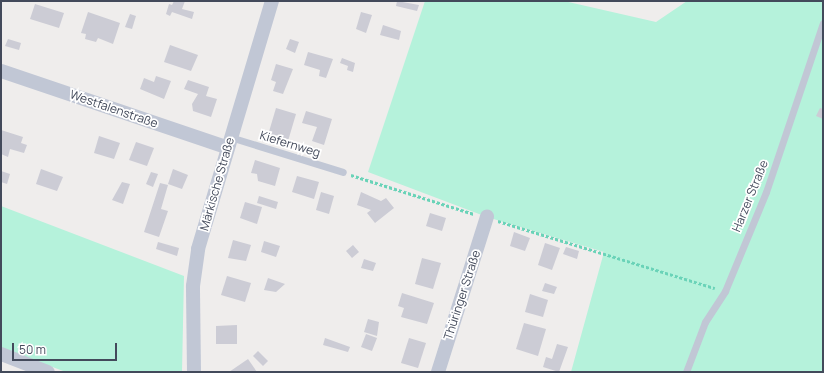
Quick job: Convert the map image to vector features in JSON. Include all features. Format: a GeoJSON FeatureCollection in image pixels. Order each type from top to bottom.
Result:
{"type":"FeatureCollection","features":[{"type":"Feature","properties":{"kind":"street","name":"Märkische Straße"},"geometry":{"type":"LineString","coordinates":[[194,372],[193,286],[198,249],[228,142],[272,1]]}},
{"type":"Feature","properties":{"kind":"street","name":"Westfalenstraße"},"geometry":{"type":"LineString","coordinates":[[1,71],[228,142]]}},
{"type":"Feature","properties":{"kind":"street","name":"Thüringer Straße"},"geometry":{"type":"LineString","coordinates":[[438,372],[487,218]]}},
{"type":"Feature","properties":{"kind":"street"},"geometry":{"type":"LineString","coordinates":[[1,354],[48,372]]}},
{"type":"Feature","properties":{"kind":"lane","name":"Harzer Straße"},"geometry":{"type":"LineString","coordinates":[[686,372],[705,322],[725,291],[766,192],[823,23]]}},
{"type":"Feature","properties":{"kind":"lane","name":"Kiefernweg"},"geometry":{"type":"LineString","coordinates":[[228,142],[343,172]]}},
{"type":"Feature","properties":{"kind":"path"},"geometry":{"type":"LineString","coordinates":[[362,178],[725,291]]}},
{"type":"Feature","properties":{"kind":"green space"},"geometry":{"type":"Polygon","coordinates":[[[425,1],[564,1],[656,22],[687,1],[823,1],[823,372],[571,372],[604,252],[487,217],[368,172],[425,1]]]}},
{"type":"Feature","properties":{"kind":"green space"},"geometry":{"type":"Polygon","coordinates":[[[1,206],[184,276],[182,372],[66,372],[1,348],[1,206]]]}},
{"type":"Feature","properties":{"kind":"building"},"geometry":{"type":"Polygon","coordinates":[[[174,1],[185,1],[182,9],[194,12],[192,19],[172,12],[170,16],[166,14],[169,4],[172,5],[174,1]]]}},
{"type":"Feature","properties":{"kind":"building"},"geometry":{"type":"Polygon","coordinates":[[[397,1],[419,5],[417,11],[396,6],[397,1]]]}},
{"type":"Feature","properties":{"kind":"building"},"geometry":{"type":"Polygon","coordinates":[[[35,4],[64,13],[59,28],[30,19],[35,4]]]}},
{"type":"Feature","properties":{"kind":"building"},"geometry":{"type":"Polygon","coordinates":[[[88,12],[120,23],[113,44],[98,38],[96,42],[85,39],[86,34],[81,33],[88,12]]]}},
{"type":"Feature","properties":{"kind":"building"},"geometry":{"type":"Polygon","coordinates":[[[361,12],[372,15],[366,33],[356,29],[361,12]]]}},
{"type":"Feature","properties":{"kind":"building"},"geometry":{"type":"Polygon","coordinates":[[[130,14],[136,16],[132,29],[125,27],[130,14]]]}},
{"type":"Feature","properties":{"kind":"building"},"geometry":{"type":"Polygon","coordinates":[[[383,25],[401,31],[399,40],[380,35],[383,25]]]}},
{"type":"Feature","properties":{"kind":"building"},"geometry":{"type":"Polygon","coordinates":[[[8,39],[21,43],[19,50],[5,46],[8,39]]]}},
{"type":"Feature","properties":{"kind":"building"},"geometry":{"type":"Polygon","coordinates":[[[290,39],[299,42],[295,53],[286,49],[290,39]]]}},
{"type":"Feature","properties":{"kind":"building"},"geometry":{"type":"Polygon","coordinates":[[[170,45],[198,55],[191,71],[164,62],[170,45]]]}},
{"type":"Feature","properties":{"kind":"building"},"geometry":{"type":"Polygon","coordinates":[[[308,52],[333,59],[326,78],[319,76],[320,70],[304,65],[308,52]]]}},
{"type":"Feature","properties":{"kind":"building"},"geometry":{"type":"Polygon","coordinates":[[[342,58],[355,63],[353,72],[347,70],[348,66],[340,63],[342,58]]]}},
{"type":"Feature","properties":{"kind":"building"},"geometry":{"type":"Polygon","coordinates":[[[276,64],[293,69],[283,94],[273,91],[276,82],[271,80],[276,64]]]}},
{"type":"Feature","properties":{"kind":"building"},"geometry":{"type":"Polygon","coordinates":[[[156,76],[171,81],[164,99],[140,89],[144,78],[154,82],[156,76]]]}},
{"type":"Feature","properties":{"kind":"building"},"geometry":{"type":"Polygon","coordinates":[[[188,80],[209,87],[206,96],[217,99],[211,117],[193,111],[192,104],[198,94],[184,89],[188,80]]]}},
{"type":"Feature","properties":{"kind":"building"},"geometry":{"type":"Polygon","coordinates":[[[276,108],[296,114],[288,141],[268,135],[276,108]]]}},
{"type":"Feature","properties":{"kind":"building"},"geometry":{"type":"Polygon","coordinates":[[[820,108],[823,109],[823,119],[816,116],[820,108]]]}},
{"type":"Feature","properties":{"kind":"building"},"geometry":{"type":"Polygon","coordinates":[[[306,111],[332,119],[324,145],[312,141],[317,127],[302,123],[306,111]]]}},
{"type":"Feature","properties":{"kind":"building"},"geometry":{"type":"Polygon","coordinates":[[[1,130],[23,137],[21,143],[27,145],[24,153],[10,149],[8,157],[1,154],[1,130]]]}},
{"type":"Feature","properties":{"kind":"building"},"geometry":{"type":"Polygon","coordinates":[[[99,136],[120,143],[114,159],[94,153],[99,136]]]}},
{"type":"Feature","properties":{"kind":"building"},"geometry":{"type":"Polygon","coordinates":[[[136,142],[154,148],[147,166],[129,160],[136,142]]]}},
{"type":"Feature","properties":{"kind":"building"},"geometry":{"type":"Polygon","coordinates":[[[255,160],[280,168],[275,186],[258,181],[257,174],[251,173],[255,160]]]}},
{"type":"Feature","properties":{"kind":"building"},"geometry":{"type":"Polygon","coordinates":[[[41,169],[63,177],[57,191],[36,184],[41,169]]]}},
{"type":"Feature","properties":{"kind":"building"},"geometry":{"type":"Polygon","coordinates":[[[173,169],[188,175],[182,189],[168,184],[173,169]]]}},
{"type":"Feature","properties":{"kind":"building"},"geometry":{"type":"Polygon","coordinates":[[[1,171],[10,174],[7,184],[1,182],[1,171]]]}},
{"type":"Feature","properties":{"kind":"building"},"geometry":{"type":"Polygon","coordinates":[[[151,172],[158,174],[153,187],[146,184],[151,172]]]}},
{"type":"Feature","properties":{"kind":"building"},"geometry":{"type":"Polygon","coordinates":[[[297,176],[319,182],[314,199],[292,192],[297,176]]]}},
{"type":"Feature","properties":{"kind":"building"},"geometry":{"type":"Polygon","coordinates":[[[122,182],[130,184],[123,204],[112,200],[122,182]]]}},
{"type":"Feature","properties":{"kind":"building"},"geometry":{"type":"Polygon","coordinates":[[[160,183],[168,185],[161,209],[168,211],[159,237],[144,232],[160,183]]]}},
{"type":"Feature","properties":{"kind":"building"},"geometry":{"type":"Polygon","coordinates":[[[321,192],[334,196],[329,214],[316,210],[321,192]]]}},
{"type":"Feature","properties":{"kind":"building"},"geometry":{"type":"Polygon","coordinates":[[[361,192],[381,201],[386,198],[394,208],[375,223],[367,213],[371,210],[357,205],[361,192]]]}},
{"type":"Feature","properties":{"kind":"building"},"geometry":{"type":"Polygon","coordinates":[[[259,196],[278,202],[276,209],[257,203],[259,196]]]}},
{"type":"Feature","properties":{"kind":"building"},"geometry":{"type":"Polygon","coordinates":[[[245,202],[262,207],[257,224],[240,218],[245,202]]]}},
{"type":"Feature","properties":{"kind":"building"},"geometry":{"type":"Polygon","coordinates":[[[430,213],[446,218],[442,231],[426,226],[430,213]]]}},
{"type":"Feature","properties":{"kind":"building"},"geometry":{"type":"Polygon","coordinates":[[[514,232],[530,238],[525,251],[510,246],[514,232]]]}},
{"type":"Feature","properties":{"kind":"building"},"geometry":{"type":"Polygon","coordinates":[[[233,240],[251,245],[246,261],[228,258],[233,240]]]}},
{"type":"Feature","properties":{"kind":"building"},"geometry":{"type":"Polygon","coordinates":[[[264,241],[280,246],[276,257],[261,252],[264,241]]]}},
{"type":"Feature","properties":{"kind":"building"},"geometry":{"type":"Polygon","coordinates":[[[158,242],[179,248],[177,256],[156,249],[158,242]]]}},
{"type":"Feature","properties":{"kind":"building"},"geometry":{"type":"Polygon","coordinates":[[[545,243],[560,248],[552,270],[538,265],[545,243]]]}},
{"type":"Feature","properties":{"kind":"building"},"geometry":{"type":"Polygon","coordinates":[[[353,245],[359,252],[352,258],[346,251],[353,245]]]}},
{"type":"Feature","properties":{"kind":"building"},"geometry":{"type":"Polygon","coordinates":[[[566,247],[579,251],[577,259],[563,254],[566,247]]]}},
{"type":"Feature","properties":{"kind":"building"},"geometry":{"type":"Polygon","coordinates":[[[422,258],[441,263],[433,289],[415,284],[422,258]]]}},
{"type":"Feature","properties":{"kind":"building"},"geometry":{"type":"Polygon","coordinates":[[[364,259],[376,263],[373,271],[361,268],[364,259]]]}},
{"type":"Feature","properties":{"kind":"building"},"geometry":{"type":"Polygon","coordinates":[[[227,276],[251,283],[245,302],[221,295],[227,276]]]}},
{"type":"Feature","properties":{"kind":"building"},"geometry":{"type":"Polygon","coordinates":[[[268,278],[285,284],[276,292],[264,290],[268,278]]]}},
{"type":"Feature","properties":{"kind":"building"},"geometry":{"type":"Polygon","coordinates":[[[545,283],[557,287],[554,294],[542,291],[545,283]]]}},
{"type":"Feature","properties":{"kind":"building"},"geometry":{"type":"Polygon","coordinates":[[[402,293],[434,303],[427,324],[401,317],[404,308],[398,306],[402,293]]]}},
{"type":"Feature","properties":{"kind":"building"},"geometry":{"type":"Polygon","coordinates":[[[530,294],[548,300],[543,317],[525,312],[530,294]]]}},
{"type":"Feature","properties":{"kind":"building"},"geometry":{"type":"Polygon","coordinates":[[[368,319],[379,322],[377,336],[364,332],[368,319]]]}},
{"type":"Feature","properties":{"kind":"building"},"geometry":{"type":"Polygon","coordinates":[[[524,323],[546,329],[538,356],[516,349],[524,323]]]}},
{"type":"Feature","properties":{"kind":"building"},"geometry":{"type":"Polygon","coordinates":[[[237,325],[237,344],[216,344],[216,326],[237,325]]]}},
{"type":"Feature","properties":{"kind":"building"},"geometry":{"type":"Polygon","coordinates":[[[366,334],[377,338],[372,351],[361,347],[366,334]]]}},
{"type":"Feature","properties":{"kind":"building"},"geometry":{"type":"Polygon","coordinates":[[[325,338],[350,347],[348,352],[323,345],[325,338]]]}},
{"type":"Feature","properties":{"kind":"building"},"geometry":{"type":"Polygon","coordinates":[[[409,338],[426,343],[418,368],[401,363],[409,338]]]}},
{"type":"Feature","properties":{"kind":"building"},"geometry":{"type":"Polygon","coordinates":[[[557,344],[568,347],[559,372],[543,367],[546,357],[552,359],[557,344]]]}},
{"type":"Feature","properties":{"kind":"building"},"geometry":{"type":"Polygon","coordinates":[[[258,351],[268,361],[263,366],[253,356],[258,351]]]}},
{"type":"Feature","properties":{"kind":"building"},"geometry":{"type":"Polygon","coordinates":[[[248,359],[257,372],[229,372],[248,359]]]}}]}
